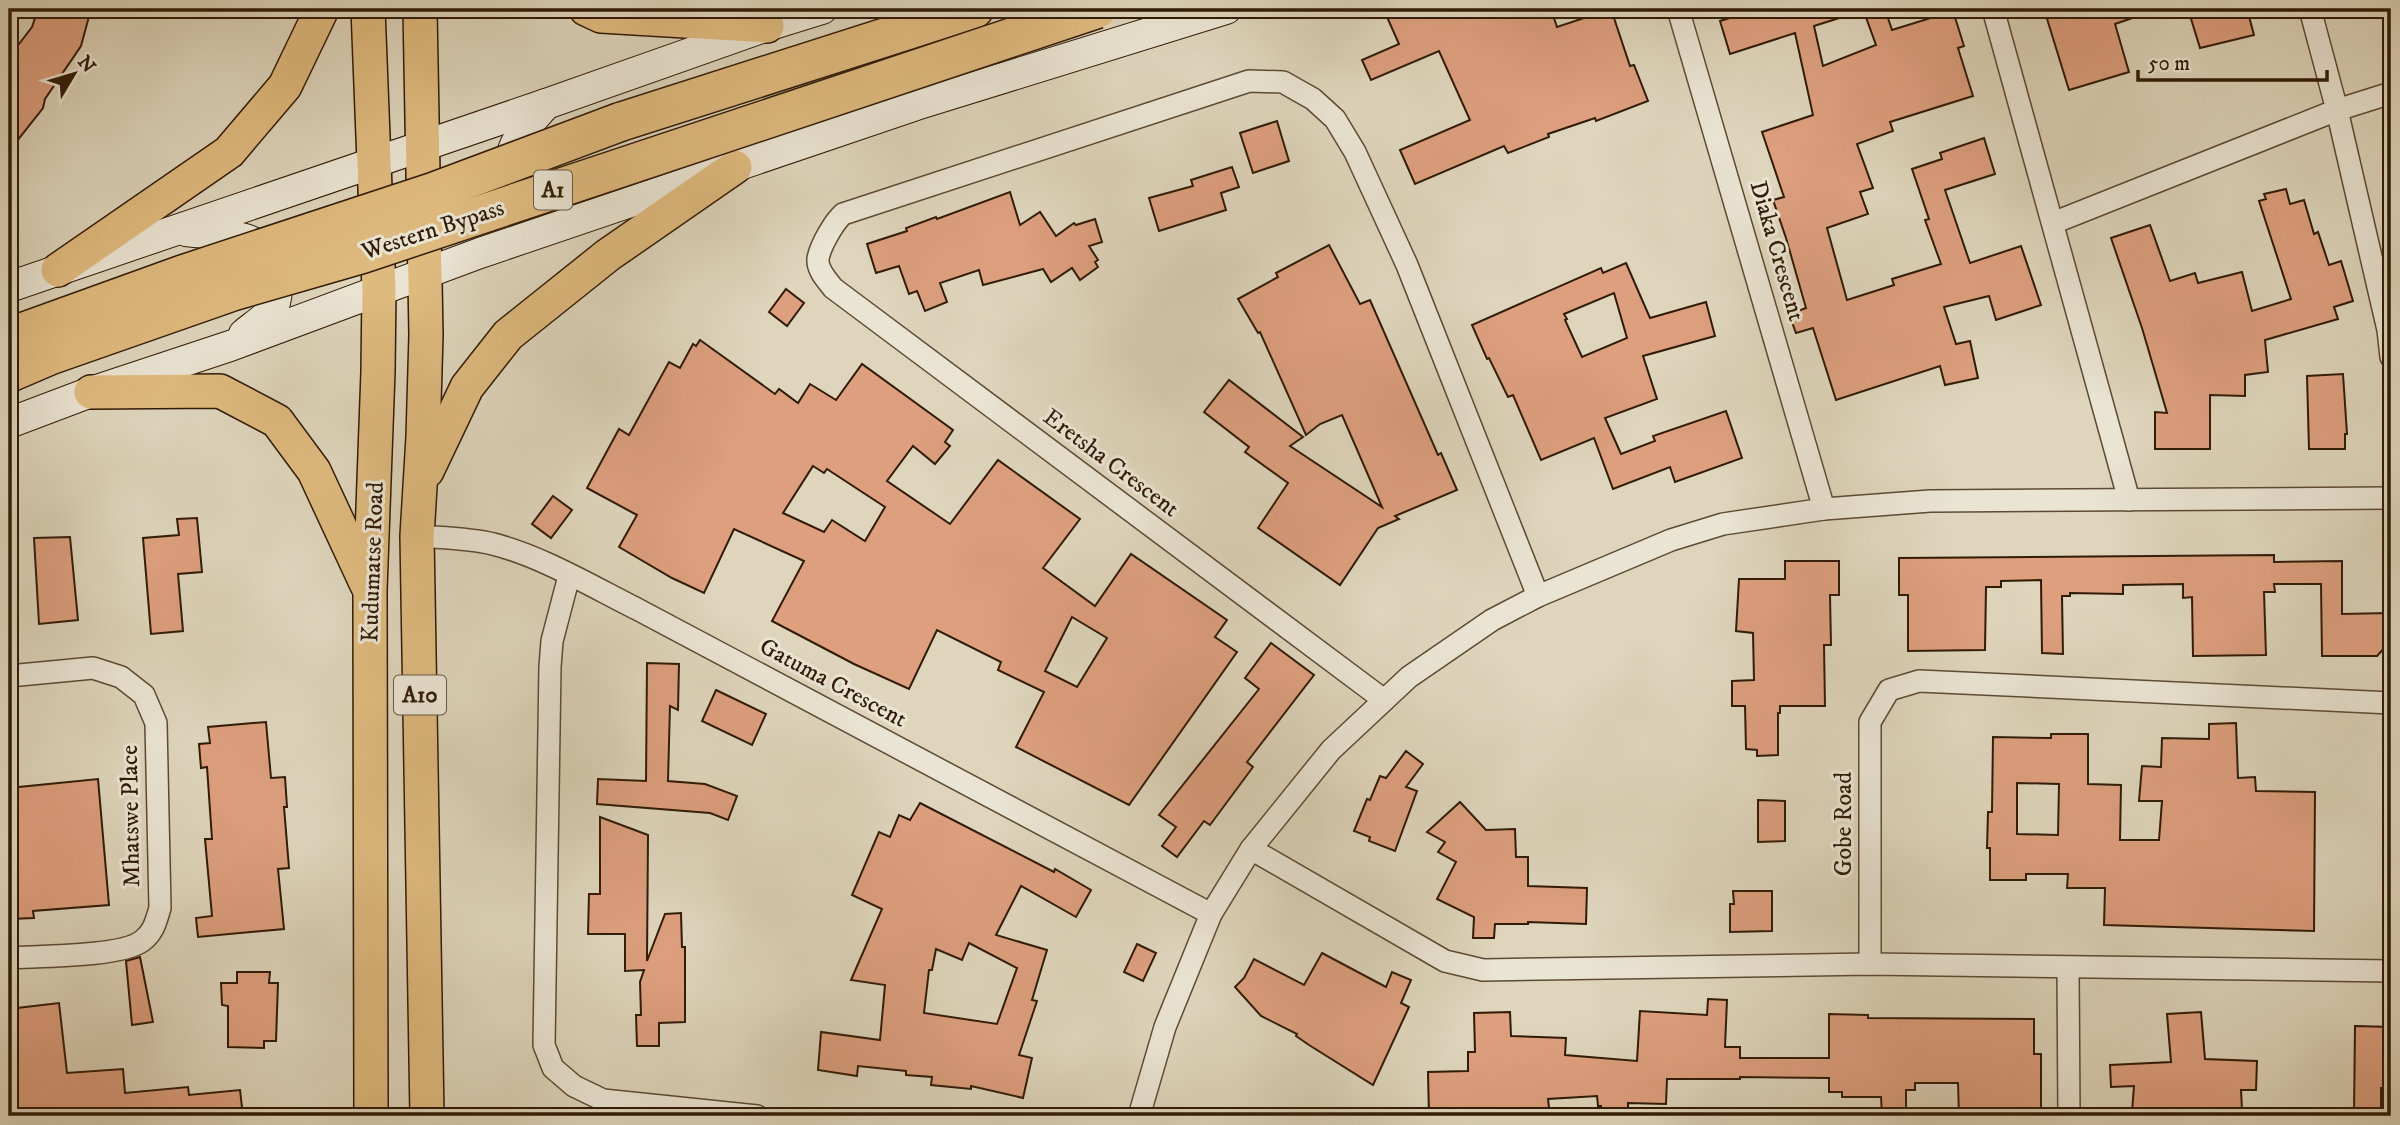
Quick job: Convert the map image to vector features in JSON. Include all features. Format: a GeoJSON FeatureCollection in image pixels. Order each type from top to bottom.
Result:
{"type":"FeatureCollection","features":[{"type":"Feature","properties":{"kind":"highway","name":"Western Bypass"},"geometry":{"type":"LineString","coordinates":[[9,337],[181,275],[433,192],[620,122],[974,9]]}},
{"type":"Feature","properties":{"kind":"highway","name":"Western Bypass"},"geometry":{"type":"LineString","coordinates":[[9,373],[51,355],[234,291],[362,254],[1097,9]]}},
{"type":"Feature","properties":{"kind":"main road"},"geometry":{"type":"LineString","coordinates":[[58,270],[229,152],[285,86],[322,9]]}},
{"type":"Feature","properties":{"kind":"main road","name":"Kudumatse Road"},"geometry":{"type":"LineString","coordinates":[[368,9],[379,289],[379,372],[370,590],[371,1116]]}},
{"type":"Feature","properties":{"kind":"main road","name":"Kudumatse Road"},"geometry":{"type":"LineString","coordinates":[[420,9],[425,273],[423,437],[417,536],[427,1116]]}},
{"type":"Feature","properties":{"kind":"main road"},"geometry":{"type":"LineString","coordinates":[[586,9],[601,16],[766,26]]}},
{"type":"Feature","properties":{"kind":"main road"},"geometry":{"type":"LineString","coordinates":[[418,490],[467,387],[508,335],[608,255],[735,167]]}},
{"type":"Feature","properties":{"kind":"main road"},"geometry":{"type":"LineString","coordinates":[[91,392],[220,391],[277,421],[314,471],[370,590]]}},
{"type":"Feature","properties":{"kind":"street"},"geometry":{"type":"LineString","coordinates":[[9,287],[822,9]]}},
{"type":"Feature","properties":{"kind":"street"},"geometry":{"type":"LineString","coordinates":[[9,423],[572,222],[916,105],[1226,9]]}},
{"type":"Feature","properties":{"kind":"street","name":"Diaka Crescent"},"geometry":{"type":"LineString","coordinates":[[1678,9],[1824,509]]}},
{"type":"Feature","properties":{"kind":"street"},"geometry":{"type":"LineString","coordinates":[[1993,9],[2129,500]]}},
{"type":"Feature","properties":{"kind":"street"},"geometry":{"type":"LineString","coordinates":[[2311,9],[2388,330],[2391,357]]}},
{"type":"Feature","properties":{"kind":"street","name":"Eretsha Crescent"},"geometry":{"type":"LineString","coordinates":[[1384,700],[833,288],[822,273],[818,259],[834,222],[842,214],[1249,81],[1283,82],[1313,99],[1335,119],[1355,152],[1407,265],[1538,596]]}},
{"type":"Feature","properties":{"kind":"street"},"geometry":{"type":"LineString","coordinates":[[2053,223],[2337,110],[2391,93]]}},
{"type":"Feature","properties":{"kind":"street"},"geometry":{"type":"LineString","coordinates":[[546,104],[515,140],[510,172],[527,205],[547,220],[572,222]]}},
{"type":"Feature","properties":{"kind":"street"},"geometry":{"type":"LineString","coordinates":[[179,230],[256,243],[272,267],[278,291],[272,309],[230,346]]}},
{"type":"Feature","properties":{"kind":"street"},"geometry":{"type":"LineString","coordinates":[[1139,1116],[1165,1027],[1211,914],[1251,849],[1331,750],[1409,677],[1482,627],[1538,596],[1671,540],[1723,524],[1824,509],[1930,500],[2391,498]]}},
{"type":"Feature","properties":{"kind":"street","name":"Gatuma Crescent"},"geometry":{"type":"LineString","coordinates":[[417,536],[491,543],[518,552],[569,576],[638,609],[1211,914]]}},
{"type":"Feature","properties":{"kind":"street"},"geometry":{"type":"LineString","coordinates":[[569,576],[552,641],[550,667],[544,1045],[553,1068],[574,1086],[603,1100],[757,1116]]}},
{"type":"Feature","properties":{"kind":"street","name":"Mhatswe Place"},"geometry":{"type":"LineString","coordinates":[[9,676],[93,668],[121,677],[144,695],[156,723],[160,908],[155,928],[141,942],[118,951],[9,958]]}},
{"type":"Feature","properties":{"kind":"street","name":"Gobe Road"},"geometry":{"type":"LineString","coordinates":[[1870,964],[1870,722],[1889,690],[1919,681],[2391,703]]}},
{"type":"Feature","properties":{"kind":"street"},"geometry":{"type":"LineString","coordinates":[[1251,849],[1445,961],[1483,970],[1870,964],[2391,971]]}},
{"type":"Feature","properties":{"kind":"street"},"geometry":{"type":"LineString","coordinates":[[2068,968],[2069,1116]]}},
{"type":"Feature","properties":{"kind":"building"},"geometry":{"type":"Polygon","coordinates":[[[38,9],[91,9],[81,46],[45,99],[43,108],[9,151],[9,57],[32,27],[38,9]]]}},
{"type":"Feature","properties":{"kind":"building"},"geometry":{"type":"Polygon","coordinates":[[[1408,9],[1551,9],[1557,27],[1611,9],[1630,66],[1634,65],[1648,101],[1596,121],[1595,118],[1548,134],[1549,137],[1508,153],[1504,146],[1415,184],[1400,150],[1470,120],[1439,51],[1371,80],[1362,60],[1399,44],[1387,17],[1408,9]]]}},
{"type":"Feature","properties":{"kind":"building"},"geometry":{"type":"Polygon","coordinates":[[[1759,9],[1852,9],[1852,14],[1814,26],[1823,66],[1876,45],[1863,9],[1885,9],[1892,30],[1953,11],[1964,46],[1958,48],[1973,96],[1890,122],[1893,131],[1857,144],[1873,188],[1860,192],[1868,214],[1827,228],[1847,300],[1894,285],[1892,279],[1941,264],[1925,220],[1929,219],[1912,169],[1942,159],[1940,153],[1984,138],[1995,174],[1945,190],[1970,263],[2021,246],[2041,305],[1996,320],[1989,296],[1944,307],[1956,344],[1970,341],[1978,378],[1945,385],[1940,366],[1836,400],[1813,328],[1796,333],[1789,314],[1806,308],[1773,200],[1784,197],[1762,132],[1813,115],[1795,33],[1730,54],[1720,21],[1759,9]]]}},
{"type":"Feature","properties":{"kind":"building"},"geometry":{"type":"Polygon","coordinates":[[[2044,9],[2150,9],[2150,12],[2115,24],[2129,72],[2069,90],[2044,9]]]}},
{"type":"Feature","properties":{"kind":"building"},"geometry":{"type":"Polygon","coordinates":[[[2188,9],[2247,9],[2254,35],[2200,48],[2188,9]]]}},
{"type":"Feature","properties":{"kind":"building"},"geometry":{"type":"Polygon","coordinates":[[[1277,121],[1289,161],[1253,173],[1240,133],[1277,121]]]}},
{"type":"Feature","properties":{"kind":"building"},"geometry":{"type":"Polygon","coordinates":[[[1232,167],[1239,187],[1221,193],[1226,210],[1159,231],[1149,198],[1193,186],[1191,180],[1232,167]]]}},
{"type":"Feature","properties":{"kind":"building"},"geometry":{"type":"Polygon","coordinates":[[[2286,189],[2290,204],[2304,200],[2314,234],[2318,232],[2329,265],[2341,261],[2353,301],[2334,307],[2338,319],[2265,340],[2268,372],[2245,375],[2245,396],[2210,395],[2210,449],[2155,449],[2155,412],[2167,413],[2111,238],[2150,225],[2170,281],[2195,273],[2198,283],[2242,272],[2252,311],[2291,299],[2259,201],[2266,199],[2264,194],[2286,189]]]}},
{"type":"Feature","properties":{"kind":"building"},"geometry":{"type":"Polygon","coordinates":[[[1010,192],[1020,225],[1040,212],[1056,236],[1074,223],[1076,225],[1095,219],[1102,242],[1089,246],[1098,260],[1095,262],[1098,267],[1080,280],[1072,268],[1051,282],[1043,269],[983,285],[979,270],[940,283],[947,302],[925,311],[917,291],[909,294],[899,266],[876,273],[867,244],[1010,192]]]}},
{"type":"Feature","properties":{"kind":"building"},"geometry":{"type":"Polygon","coordinates":[[[1329,245],[1360,304],[1370,300],[1438,455],[1441,453],[1457,490],[1395,516],[1399,519],[1378,528],[1340,585],[1258,528],[1288,483],[1245,452],[1249,447],[1204,412],[1229,380],[1303,437],[1290,446],[1382,507],[1342,415],[1320,424],[1306,435],[1260,332],[1258,333],[1238,299],[1278,277],[1276,273],[1329,245]]]}},
{"type":"Feature","properties":{"kind":"building"},"geometry":{"type":"Polygon","coordinates":[[[1626,263],[1650,318],[1706,302],[1715,336],[1643,356],[1657,399],[1605,418],[1621,454],[1655,441],[1653,436],[1726,411],[1742,458],[1675,482],[1670,467],[1613,489],[1594,438],[1541,460],[1513,395],[1508,397],[1472,325],[1601,268],[1603,273],[1626,263]],[[1614,293],[1564,314],[1582,357],[1627,338],[1614,293]]]}},
{"type":"Feature","properties":{"kind":"building"},"geometry":{"type":"Polygon","coordinates":[[[786,289],[804,303],[787,326],[769,312],[786,289]]]}},
{"type":"Feature","properties":{"kind":"building"},"geometry":{"type":"Polygon","coordinates":[[[700,340],[775,394],[779,389],[798,403],[810,384],[836,400],[862,364],[953,430],[945,442],[950,446],[935,464],[913,446],[887,481],[950,524],[998,460],[1080,519],[1043,568],[1095,606],[1131,554],[1227,620],[1215,637],[1237,652],[1129,805],[1016,747],[1044,692],[998,670],[1001,662],[937,630],[909,689],[772,621],[804,561],[734,529],[704,593],[619,547],[637,515],[587,488],[619,429],[629,435],[669,362],[680,368],[693,344],[696,346],[700,340]],[[813,466],[783,513],[824,532],[832,520],[865,541],[885,507],[827,469],[824,473],[813,466]],[[1072,617],[1045,671],[1077,687],[1107,638],[1072,617]]]}},
{"type":"Feature","properties":{"kind":"building"},"geometry":{"type":"Polygon","coordinates":[[[2343,374],[2347,434],[2345,449],[2309,449],[2307,376],[2343,374]]]}},
{"type":"Feature","properties":{"kind":"building"},"geometry":{"type":"Polygon","coordinates":[[[553,496],[572,510],[551,538],[532,524],[553,496]]]}},
{"type":"Feature","properties":{"kind":"building"},"geometry":{"type":"Polygon","coordinates":[[[197,518],[202,572],[178,574],[183,631],[151,634],[143,538],[179,535],[177,519],[197,518]]]}},
{"type":"Feature","properties":{"kind":"building"},"geometry":{"type":"Polygon","coordinates":[[[70,537],[78,620],[39,624],[34,538],[70,537]]]}},
{"type":"Feature","properties":{"kind":"building"},"geometry":{"type":"Polygon","coordinates":[[[2274,555],[2274,562],[2342,561],[2342,614],[2388,613],[2388,644],[2377,656],[2322,656],[2321,584],[2274,584],[2275,592],[2264,592],[2266,655],[2193,656],[2192,597],[2183,598],[2183,584],[2123,585],[2123,594],[2070,593],[2070,596],[2062,596],[2063,654],[2042,653],[2041,580],[2001,581],[2001,587],[1986,587],[1985,650],[1908,651],[1908,595],[1899,595],[1899,558],[2274,555]]]}},
{"type":"Feature","properties":{"kind":"building"},"geometry":{"type":"Polygon","coordinates":[[[1785,561],[1839,561],[1839,595],[1830,595],[1831,645],[1824,645],[1825,706],[1780,706],[1778,755],[1757,756],[1757,750],[1746,749],[1745,706],[1732,706],[1732,681],[1754,680],[1753,633],[1736,631],[1739,579],[1785,579],[1785,561]]]}},
{"type":"Feature","properties":{"kind":"building"},"geometry":{"type":"Polygon","coordinates":[[[1271,643],[1314,675],[1247,762],[1253,767],[1210,825],[1204,821],[1177,857],[1162,846],[1176,827],[1159,815],[1259,689],[1245,678],[1271,643]]]}},
{"type":"Feature","properties":{"kind":"building"},"geometry":{"type":"Polygon","coordinates":[[[647,663],[679,664],[678,710],[670,706],[668,781],[705,784],[737,796],[728,820],[710,813],[597,804],[598,779],[646,781],[647,663]]]}},
{"type":"Feature","properties":{"kind":"building"},"geometry":{"type":"Polygon","coordinates":[[[716,690],[766,714],[752,745],[702,721],[716,690]]]}},
{"type":"Feature","properties":{"kind":"building"},"geometry":{"type":"Polygon","coordinates":[[[266,722],[271,778],[285,777],[287,807],[284,807],[289,868],[278,869],[284,929],[198,937],[196,918],[212,916],[205,839],[212,839],[207,767],[201,768],[199,744],[210,743],[208,727],[266,722]]]}},
{"type":"Feature","properties":{"kind":"building"},"geometry":{"type":"Polygon","coordinates":[[[2236,723],[2238,778],[2255,777],[2256,791],[2315,792],[2314,931],[2104,925],[2105,888],[2067,888],[2068,874],[2026,874],[2026,880],[1990,880],[1990,848],[1987,848],[1988,812],[1992,812],[1993,737],[2051,738],[2051,734],[2088,734],[2088,784],[2121,785],[2120,840],[2159,840],[2162,801],[2139,801],[2142,766],[2161,767],[2162,738],[2209,739],[2209,724],[2236,723]],[[2017,783],[2017,834],[2058,835],[2059,784],[2017,783]]]}},
{"type":"Feature","properties":{"kind":"building"},"geometry":{"type":"Polygon","coordinates":[[[1406,751],[1423,764],[1406,787],[1417,791],[1395,851],[1369,841],[1370,837],[1354,831],[1380,776],[1386,778],[1406,751]]]}},
{"type":"Feature","properties":{"kind":"building"},"geometry":{"type":"Polygon","coordinates":[[[98,779],[109,905],[33,911],[34,918],[9,919],[9,788],[98,779]]]}},
{"type":"Feature","properties":{"kind":"building"},"geometry":{"type":"Polygon","coordinates":[[[1758,800],[1785,801],[1785,841],[1758,842],[1758,800]]]}},
{"type":"Feature","properties":{"kind":"building"},"geometry":{"type":"Polygon","coordinates":[[[1460,802],[1486,830],[1515,829],[1516,857],[1528,857],[1528,886],[1587,888],[1586,924],[1495,924],[1494,938],[1473,938],[1474,917],[1437,899],[1456,862],[1438,852],[1445,842],[1427,832],[1460,802]]]}},
{"type":"Feature","properties":{"kind":"building"},"geometry":{"type":"Polygon","coordinates":[[[920,803],[1054,872],[1055,869],[1091,890],[1076,917],[1021,886],[996,935],[1047,950],[1032,1000],[1037,1001],[1019,1055],[1032,1058],[1023,1098],[971,1086],[971,1089],[931,1085],[932,1077],[906,1075],[906,1071],[858,1066],[857,1076],[818,1070],[821,1032],[880,1040],[885,985],[851,980],[882,909],[852,895],[879,832],[890,837],[899,815],[910,820],[920,803]],[[969,943],[962,960],[936,949],[932,970],[929,970],[924,1013],[997,1024],[1017,968],[969,943]]]}},
{"type":"Feature","properties":{"kind":"building"},"geometry":{"type":"Polygon","coordinates":[[[600,817],[648,835],[647,961],[665,914],[681,913],[682,947],[685,947],[685,1022],[659,1023],[659,1046],[637,1046],[636,1015],[641,1015],[640,982],[644,970],[625,971],[625,934],[588,934],[589,894],[600,894],[600,817]]]}},
{"type":"Feature","properties":{"kind":"building"},"geometry":{"type":"Polygon","coordinates":[[[1733,891],[1772,891],[1772,931],[1730,932],[1733,891]]]}},
{"type":"Feature","properties":{"kind":"building"},"geometry":{"type":"Polygon","coordinates":[[[1137,944],[1156,953],[1143,981],[1124,972],[1137,944]]]}},
{"type":"Feature","properties":{"kind":"building"},"geometry":{"type":"Polygon","coordinates":[[[1322,953],[1386,987],[1392,972],[1411,980],[1401,1003],[1409,1007],[1373,1085],[1309,1045],[1296,1036],[1297,1034],[1261,1016],[1235,987],[1244,978],[1254,959],[1304,985],[1322,953]]]}},
{"type":"Feature","properties":{"kind":"building"},"geometry":{"type":"Polygon","coordinates":[[[140,957],[153,1022],[132,1025],[126,961],[140,957]]]}},
{"type":"Feature","properties":{"kind":"building"},"geometry":{"type":"Polygon","coordinates":[[[237,972],[270,972],[269,983],[278,983],[276,1041],[264,1041],[264,1048],[228,1047],[228,1006],[222,1005],[221,983],[237,983],[237,972]]]}},
{"type":"Feature","properties":{"kind":"building"},"geometry":{"type":"Polygon","coordinates":[[[1708,999],[1727,1000],[1725,1047],[1740,1047],[1740,1058],[1829,1058],[1829,1014],[1868,1015],[1868,1018],[2034,1019],[2034,1054],[2041,1054],[2041,1108],[1979,1108],[1979,1116],[1959,1116],[1958,1083],[1915,1083],[1915,1090],[1906,1090],[1906,1116],[1882,1116],[1881,1097],[1842,1097],[1842,1092],[1829,1092],[1829,1078],[1740,1077],[1667,1079],[1666,1104],[1628,1103],[1628,1116],[1601,1116],[1597,1096],[1548,1099],[1550,1116],[1429,1116],[1428,1072],[1468,1071],[1468,1052],[1475,1052],[1474,1013],[1510,1012],[1511,1036],[1566,1038],[1565,1055],[1637,1061],[1640,1011],[1707,1015],[1708,999]]]}},
{"type":"Feature","properties":{"kind":"building"},"geometry":{"type":"Polygon","coordinates":[[[59,1003],[67,1073],[123,1069],[125,1093],[188,1087],[189,1095],[240,1090],[243,1116],[9,1116],[9,1009],[59,1003]]]}},
{"type":"Feature","properties":{"kind":"building"},"geometry":{"type":"Polygon","coordinates":[[[2201,1012],[2205,1059],[2257,1061],[2256,1090],[2241,1090],[2242,1110],[2217,1112],[2217,1108],[2155,1109],[2154,1114],[2132,1112],[2134,1086],[2111,1087],[2110,1065],[2171,1062],[2167,1014],[2201,1012]]]}},
{"type":"Feature","properties":{"kind":"building"},"geometry":{"type":"Polygon","coordinates":[[[2355,1026],[2391,1027],[2391,1088],[2381,1088],[2381,1113],[2354,1114],[2355,1026]]]}}]}
